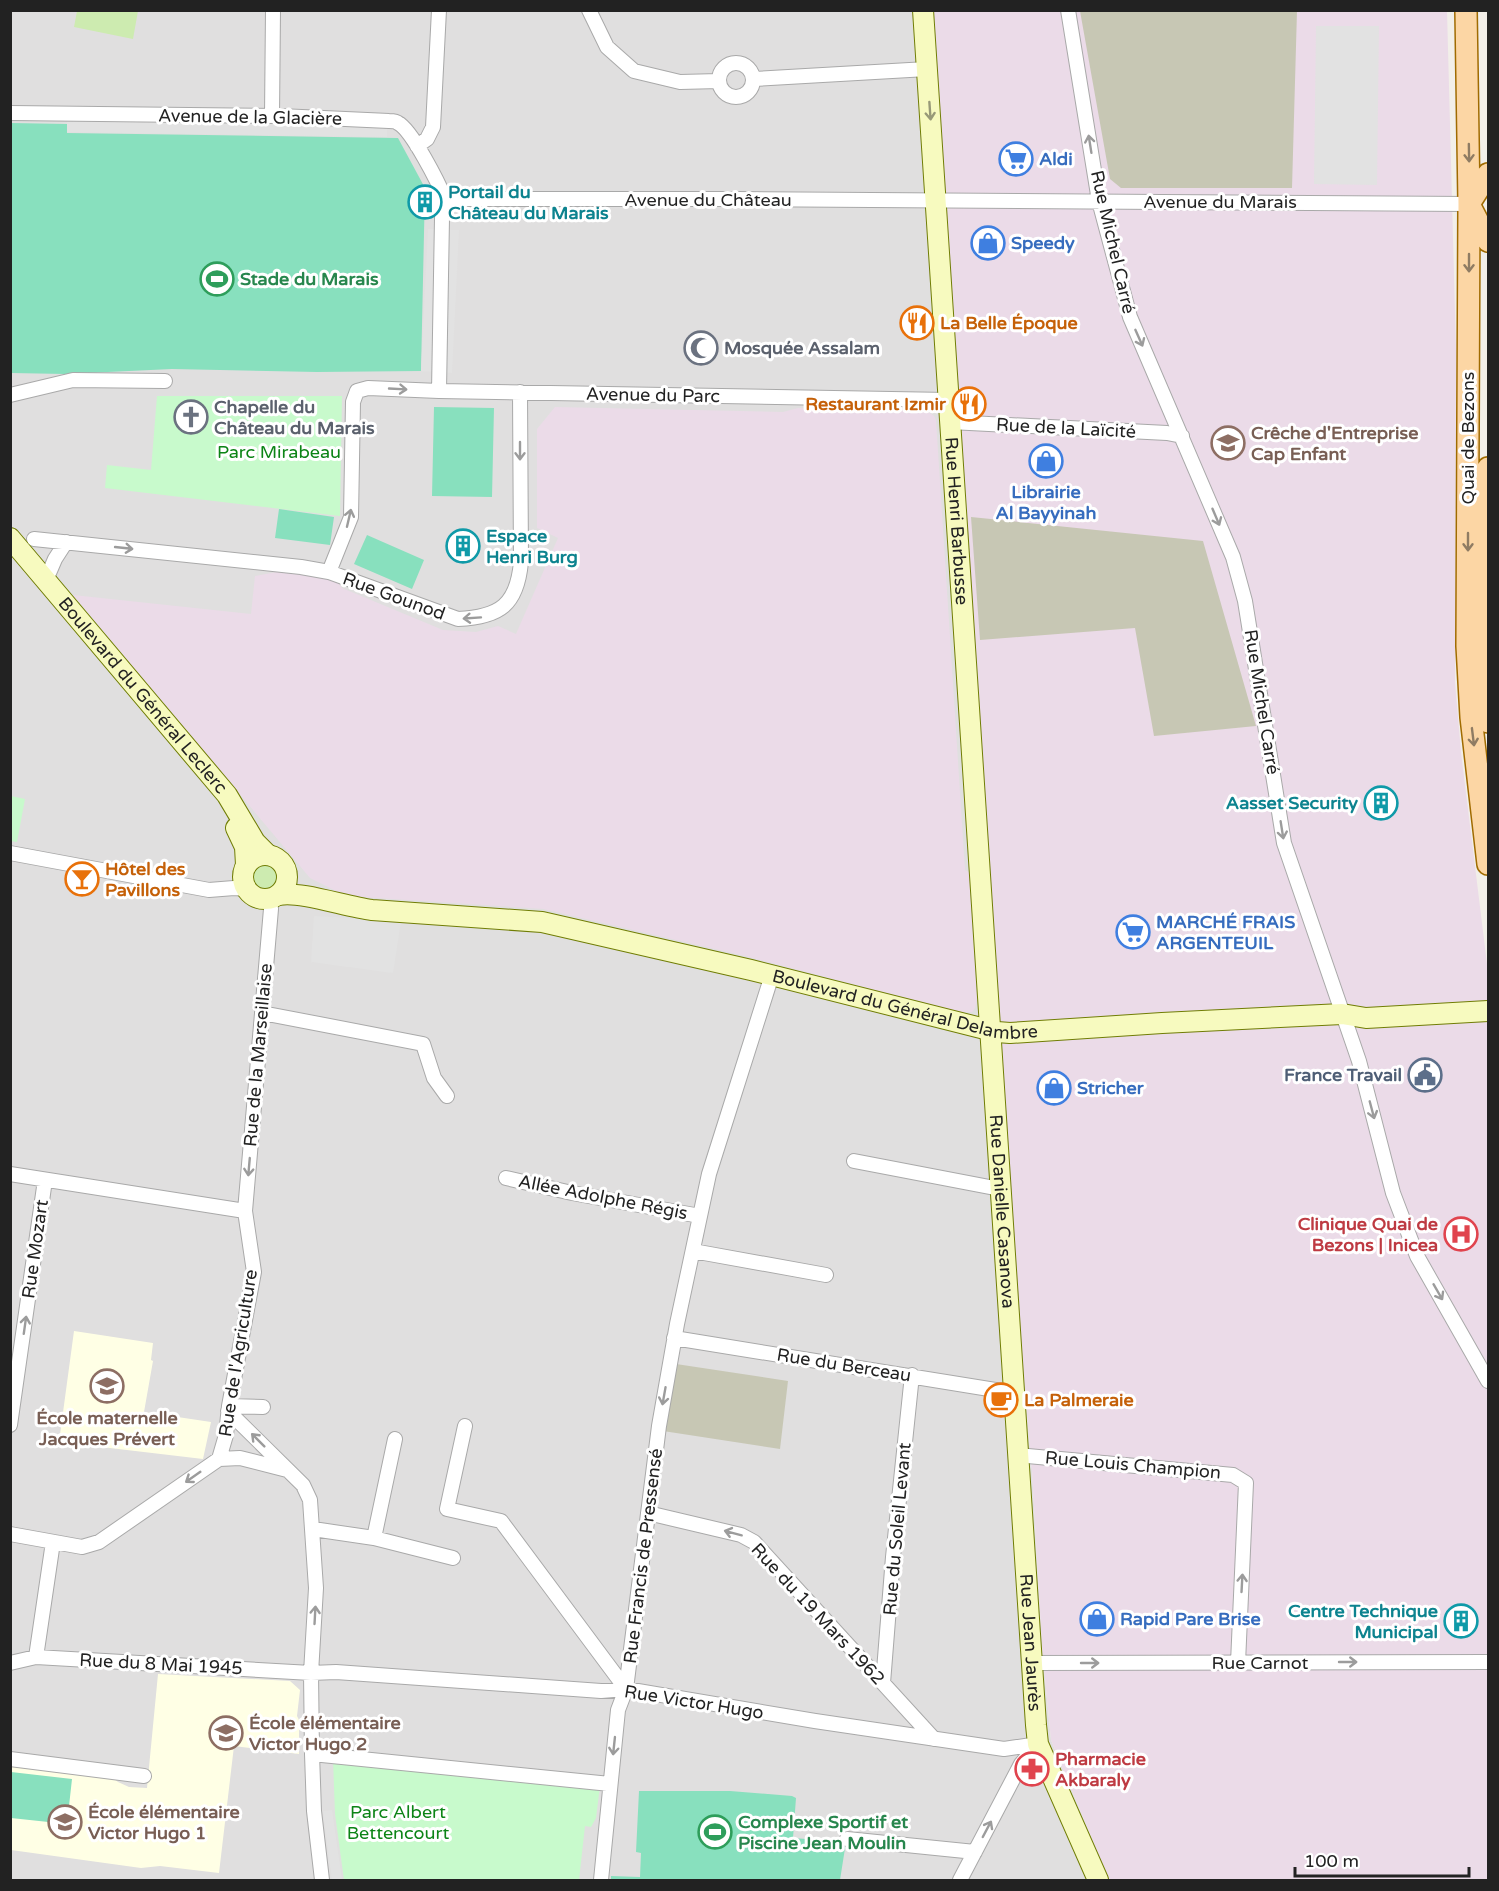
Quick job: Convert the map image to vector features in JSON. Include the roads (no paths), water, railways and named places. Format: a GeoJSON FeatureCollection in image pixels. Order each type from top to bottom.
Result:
{"type":"FeatureCollection","features":[{"type":"Feature","properties":{"kind":"main road"},"geometry":{"type":"LineString","coordinates":[[1454,10],[1456,87],[1459,106],[1468,126]]}},
{"type":"Feature","properties":{"kind":"main road","name":"Quai de Bezons"},"geometry":{"type":"LineString","coordinates":[[1466,10],[1469,204],[1467,646],[1471,717],[1488,864]]}},
{"type":"Feature","properties":{"kind":"main road"},"geometry":{"type":"LineString","coordinates":[[1488,174],[1469,204],[1488,241]]}},
{"type":"Feature","properties":{"kind":"main road","name":"Quai de Bezons"},"geometry":{"type":"LineString","coordinates":[[1488,468],[1484,673],[1488,722]]}},
{"type":"Feature","properties":{"kind":"street"},"geometry":{"type":"LineString","coordinates":[[272,116],[273,10]]}},
{"type":"Feature","properties":{"kind":"street"},"geometry":{"type":"LineString","coordinates":[[417,146],[427,139],[433,127],[439,10]]}},
{"type":"Feature","properties":{"kind":"street"},"geometry":{"type":"LineString","coordinates":[[589,10],[607,47],[634,71],[680,82],[719,81]]}},
{"type":"Feature","properties":{"kind":"street","name":"Rue Henri Barbusse"},"geometry":{"type":"LineString","coordinates":[[923,10],[990,1030]]}},
{"type":"Feature","properties":{"kind":"street","name":"Rue Michel Carré"},"geometry":{"type":"LineString","coordinates":[[1068,10],[1100,201],[1130,317],[1233,557],[1242,590],[1284,843],[1359,1061],[1393,1192],[1417,1256],[1488,1382]]}},
{"type":"Feature","properties":{"kind":"street"},"geometry":{"type":"LineString","coordinates":[[737,62],[747,66],[754,79],[749,92],[737,97],[731,97],[723,91],[719,81],[722,70],[731,63],[737,62]]}},
{"type":"Feature","properties":{"kind":"street"},"geometry":{"type":"LineString","coordinates":[[754,79],[927,69]]}},
{"type":"Feature","properties":{"kind":"street","name":"Avenue de la Glacière"},"geometry":{"type":"LineString","coordinates":[[10,113],[272,116],[389,120],[398,123],[407,131],[440,187],[445,200]]}},
{"type":"Feature","properties":{"kind":"street"},"geometry":{"type":"LineString","coordinates":[[439,392],[442,218],[445,200]]}},
{"type":"Feature","properties":{"kind":"street","name":"Avenue du Château"},"geometry":{"type":"LineString","coordinates":[[445,200],[936,202]]}},
{"type":"Feature","properties":{"kind":"street","name":"Avenue du Marais"},"geometry":{"type":"LineString","coordinates":[[936,202],[1469,204]]}},
{"type":"Feature","properties":{"kind":"street"},"geometry":{"type":"LineString","coordinates":[[10,395],[73,380],[165,381]]}},
{"type":"Feature","properties":{"kind":"street","name":"Avenue du Parc"},"geometry":{"type":"LineString","coordinates":[[329,572],[351,517],[353,402],[357,391],[368,388],[439,392],[948,400]]}},
{"type":"Feature","properties":{"kind":"street","name":"Rue Gounod"},"geometry":{"type":"LineString","coordinates":[[34,538],[329,572],[458,619],[480,618],[498,610],[511,598],[519,581],[521,562],[520,392]]}},
{"type":"Feature","properties":{"kind":"street","name":"Rue de la Laïcité"},"geometry":{"type":"LineString","coordinates":[[950,422],[1167,433],[1182,436]]}},
{"type":"Feature","properties":{"kind":"street","name":"Boulevard du Général Leclerc"},"geometry":{"type":"LineString","coordinates":[[10,538],[226,795],[255,842],[268,855]]}},
{"type":"Feature","properties":{"kind":"street"},"geometry":{"type":"LineString","coordinates":[[46,580],[55,558],[66,542]]}},
{"type":"Feature","properties":{"kind":"street","name":"Boulevard du Général Leclerc"},"geometry":{"type":"LineString","coordinates":[[10,556],[227,812],[245,847],[241,879]]}},
{"type":"Feature","properties":{"kind":"street"},"geometry":{"type":"LineString","coordinates":[[10,853],[209,890],[241,879],[256,857],[268,855],[276,857],[282,862],[288,876],[286,885],[274,897],[259,899],[241,879]]}},
{"type":"Feature","properties":{"kind":"street","name":"Boulevard du Général Delambre"},"geometry":{"type":"LineString","coordinates":[[288,876],[301,888],[328,902]]}},
{"type":"Feature","properties":{"kind":"street","name":"Boulevard du Général Delambre"},"geometry":{"type":"LineString","coordinates":[[274,897],[291,894],[372,910],[542,922],[1010,1033],[1342,1014],[1366,1018],[1488,1011]]}},
{"type":"Feature","properties":{"kind":"street","name":"Rue de la Marseillaise"},"geometry":{"type":"LineString","coordinates":[[245,1211],[271,909],[274,897]]}},
{"type":"Feature","properties":{"kind":"street","name":"Rue Francis de Pressensé"},"geometry":{"type":"LineString","coordinates":[[601,1881],[618,1710],[626,1689],[659,1426],[674,1338],[709,1174],[772,975]]}},
{"type":"Feature","properties":{"kind":"street"},"geometry":{"type":"LineString","coordinates":[[262,1013],[423,1044],[434,1078],[447,1096]]}},
{"type":"Feature","properties":{"kind":"street","name":"Rue Danielle Casanova"},"geometry":{"type":"LineString","coordinates":[[990,1030],[1014,1392]]}},
{"type":"Feature","properties":{"kind":"street"},"geometry":{"type":"LineString","coordinates":[[854,1161],[1000,1189]]}},
{"type":"Feature","properties":{"kind":"street"},"geometry":{"type":"LineString","coordinates":[[10,1174],[245,1211]]}},
{"type":"Feature","properties":{"kind":"street","name":"Allée Adolphe Régis"},"geometry":{"type":"LineString","coordinates":[[506,1178],[572,1193],[700,1216]]}},
{"type":"Feature","properties":{"kind":"street","name":"Rue Mozart"},"geometry":{"type":"LineString","coordinates":[[10,1425],[45,1180]]}},
{"type":"Feature","properties":{"kind":"street","name":"Rue de l'Agriculture"},"geometry":{"type":"LineString","coordinates":[[219,1459],[226,1435],[228,1408],[254,1272],[245,1211]]}},
{"type":"Feature","properties":{"kind":"street"},"geometry":{"type":"LineString","coordinates":[[693,1251],[826,1275]]}},
{"type":"Feature","properties":{"kind":"street","name":"Rue du Berceau"},"geometry":{"type":"LineString","coordinates":[[674,1338],[1014,1392]]}},
{"type":"Feature","properties":{"kind":"street","name":"Rue du Soleil Levant"},"geometry":{"type":"LineString","coordinates":[[883,1683],[893,1557],[912,1376]]}},
{"type":"Feature","properties":{"kind":"street","name":"Rue Jean Jaurès"},"geometry":{"type":"LineString","coordinates":[[1014,1392],[1038,1744],[1098,1881]]}},
{"type":"Feature","properties":{"kind":"street"},"geometry":{"type":"LineString","coordinates":[[228,1408],[263,1407]]}},
{"type":"Feature","properties":{"kind":"street"},"geometry":{"type":"LineString","coordinates":[[228,1408],[303,1485],[310,1500],[316,1588],[311,1673],[312,1754],[322,1881]]}},
{"type":"Feature","properties":{"kind":"street"},"geometry":{"type":"LineString","coordinates":[[465,1426],[447,1509],[501,1521],[626,1689]]}},
{"type":"Feature","properties":{"kind":"street"},"geometry":{"type":"LineString","coordinates":[[374,1538],[395,1439]]}},
{"type":"Feature","properties":{"kind":"street","name":"Rue Louis Champion"},"geometry":{"type":"LineString","coordinates":[[1017,1455],[1233,1474],[1246,1483],[1238,1663]]}},
{"type":"Feature","properties":{"kind":"street","name":"Rue de l'Agriculture"},"geometry":{"type":"LineString","coordinates":[[10,1534],[82,1546],[99,1542],[219,1459],[240,1458],[287,1470]]}},
{"type":"Feature","properties":{"kind":"street","name":"Rue du 19 Mars 1962"},"geometry":{"type":"LineString","coordinates":[[648,1513],[741,1535],[754,1542],[934,1739]]}},
{"type":"Feature","properties":{"kind":"street"},"geometry":{"type":"LineString","coordinates":[[313,1528],[374,1538],[453,1558]]}},
{"type":"Feature","properties":{"kind":"street"},"geometry":{"type":"LineString","coordinates":[[36,1657],[53,1542]]}},
{"type":"Feature","properties":{"kind":"street","name":"Rue du 8 Mai 1945"},"geometry":{"type":"LineString","coordinates":[[10,1663],[36,1657],[311,1673]]}},
{"type":"Feature","properties":{"kind":"street","name":"Rue Carnot"},"geometry":{"type":"LineString","coordinates":[[1031,1663],[1488,1662]]}},
{"type":"Feature","properties":{"kind":"street","name":"Rue Victor Hugo"},"geometry":{"type":"LineString","coordinates":[[311,1673],[336,1672],[601,1692],[626,1689],[1004,1749],[1038,1744]]}},
{"type":"Feature","properties":{"kind":"street"},"geometry":{"type":"LineString","coordinates":[[960,1881],[1021,1764],[1038,1744]]}},
{"type":"Feature","properties":{"kind":"street"},"geometry":{"type":"LineString","coordinates":[[312,1754],[610,1784]]}},
{"type":"Feature","properties":{"kind":"street"},"geometry":{"type":"LineString","coordinates":[[10,1759],[144,1776]]}},
{"type":"Feature","properties":{"kind":"street"},"geometry":{"type":"LineString","coordinates":[[847,1839],[975,1852]]}},
{"type":"Feature","properties":{"kind":"place","name":"Aldi"},"geometry":{"type":"Point","coordinates":[1016,159]}},
{"type":"Feature","properties":{"kind":"place","name":"Portail du Château du Marais"},"geometry":{"type":"Point","coordinates":[425,202]}},
{"type":"Feature","properties":{"kind":"place","name":"Speedy"},"geometry":{"type":"Point","coordinates":[988,243]}},
{"type":"Feature","properties":{"kind":"place","name":"Stade du Marais"},"geometry":{"type":"Point","coordinates":[217,279]}},
{"type":"Feature","properties":{"kind":"place","name":"La Belle Époque"},"geometry":{"type":"Point","coordinates":[917,323]}},
{"type":"Feature","properties":{"kind":"place","name":"Mosquée Assalam"},"geometry":{"type":"Point","coordinates":[701,348]}},
{"type":"Feature","properties":{"kind":"place","name":"Restaurant Izmir"},"geometry":{"type":"Point","coordinates":[969,404]}},
{"type":"Feature","properties":{"kind":"place","name":"Chapelle du Château du Marais"},"geometry":{"type":"Point","coordinates":[191,417]}},
{"type":"Feature","properties":{"kind":"place","name":"Crêche d'Entreprise Cap Enfant"},"geometry":{"type":"Point","coordinates":[1228,443]}},
{"type":"Feature","properties":{"kind":"place","name":"Librairie Al Bayyinah"},"geometry":{"type":"Point","coordinates":[1046,461]}},
{"type":"Feature","properties":{"kind":"place","name":"Espace Henri Burg"},"geometry":{"type":"Point","coordinates":[463,546]}},
{"type":"Feature","properties":{"kind":"place","name":"Aasset Security"},"geometry":{"type":"Point","coordinates":[1381,803]}},
{"type":"Feature","properties":{"kind":"place","name":"Hôtel des Pavillons"},"geometry":{"type":"Point","coordinates":[82,879]}},
{"type":"Feature","properties":{"kind":"place","name":"MARCHÉ FRAIS ARGENTEUIL"},"geometry":{"type":"Point","coordinates":[1133,932]}},
{"type":"Feature","properties":{"kind":"place","name":"France Travail"},"geometry":{"type":"Point","coordinates":[1425,1075]}},
{"type":"Feature","properties":{"kind":"place","name":"Stricher"},"geometry":{"type":"Point","coordinates":[1054,1088]}},
{"type":"Feature","properties":{"kind":"place","name":"Clinique Quai de Bezons | Inicea"},"geometry":{"type":"Point","coordinates":[1461,1234]}},
{"type":"Feature","properties":{"kind":"place","name":"École maternelle Jacques Prévert"},"geometry":{"type":"Point","coordinates":[107,1386]}},
{"type":"Feature","properties":{"kind":"place","name":"La Palmeraie"},"geometry":{"type":"Point","coordinates":[1001,1400]}},
{"type":"Feature","properties":{"kind":"place","name":"Rapid Pare Brise"},"geometry":{"type":"Point","coordinates":[1097,1619]}},
{"type":"Feature","properties":{"kind":"place","name":"Centre Technique Municipal"},"geometry":{"type":"Point","coordinates":[1461,1621]}},
{"type":"Feature","properties":{"kind":"place","name":"École élémentaire Victor Hugo 2"},"geometry":{"type":"Point","coordinates":[226,1733]}},
{"type":"Feature","properties":{"kind":"place","name":"Pharmacie Akbaraly"},"geometry":{"type":"Point","coordinates":[1032,1769]}},
{"type":"Feature","properties":{"kind":"place","name":"École élémentaire Victor Hugo 1"},"geometry":{"type":"Point","coordinates":[65,1822]}},
{"type":"Feature","properties":{"kind":"place","name":"Complexe Sportif et Piscine Jean Moulin"},"geometry":{"type":"Point","coordinates":[715,1832]}},
{"type":"Feature","properties":{"kind":"park label","name":"Parc Mirabeau"},"geometry":{"type":"Point","coordinates":[279,452]}},
{"type":"Feature","properties":{"kind":"park label","name":"Parc Albert Bettencourt"},"geometry":{"type":"Point","coordinates":[398,1822]}}]}
